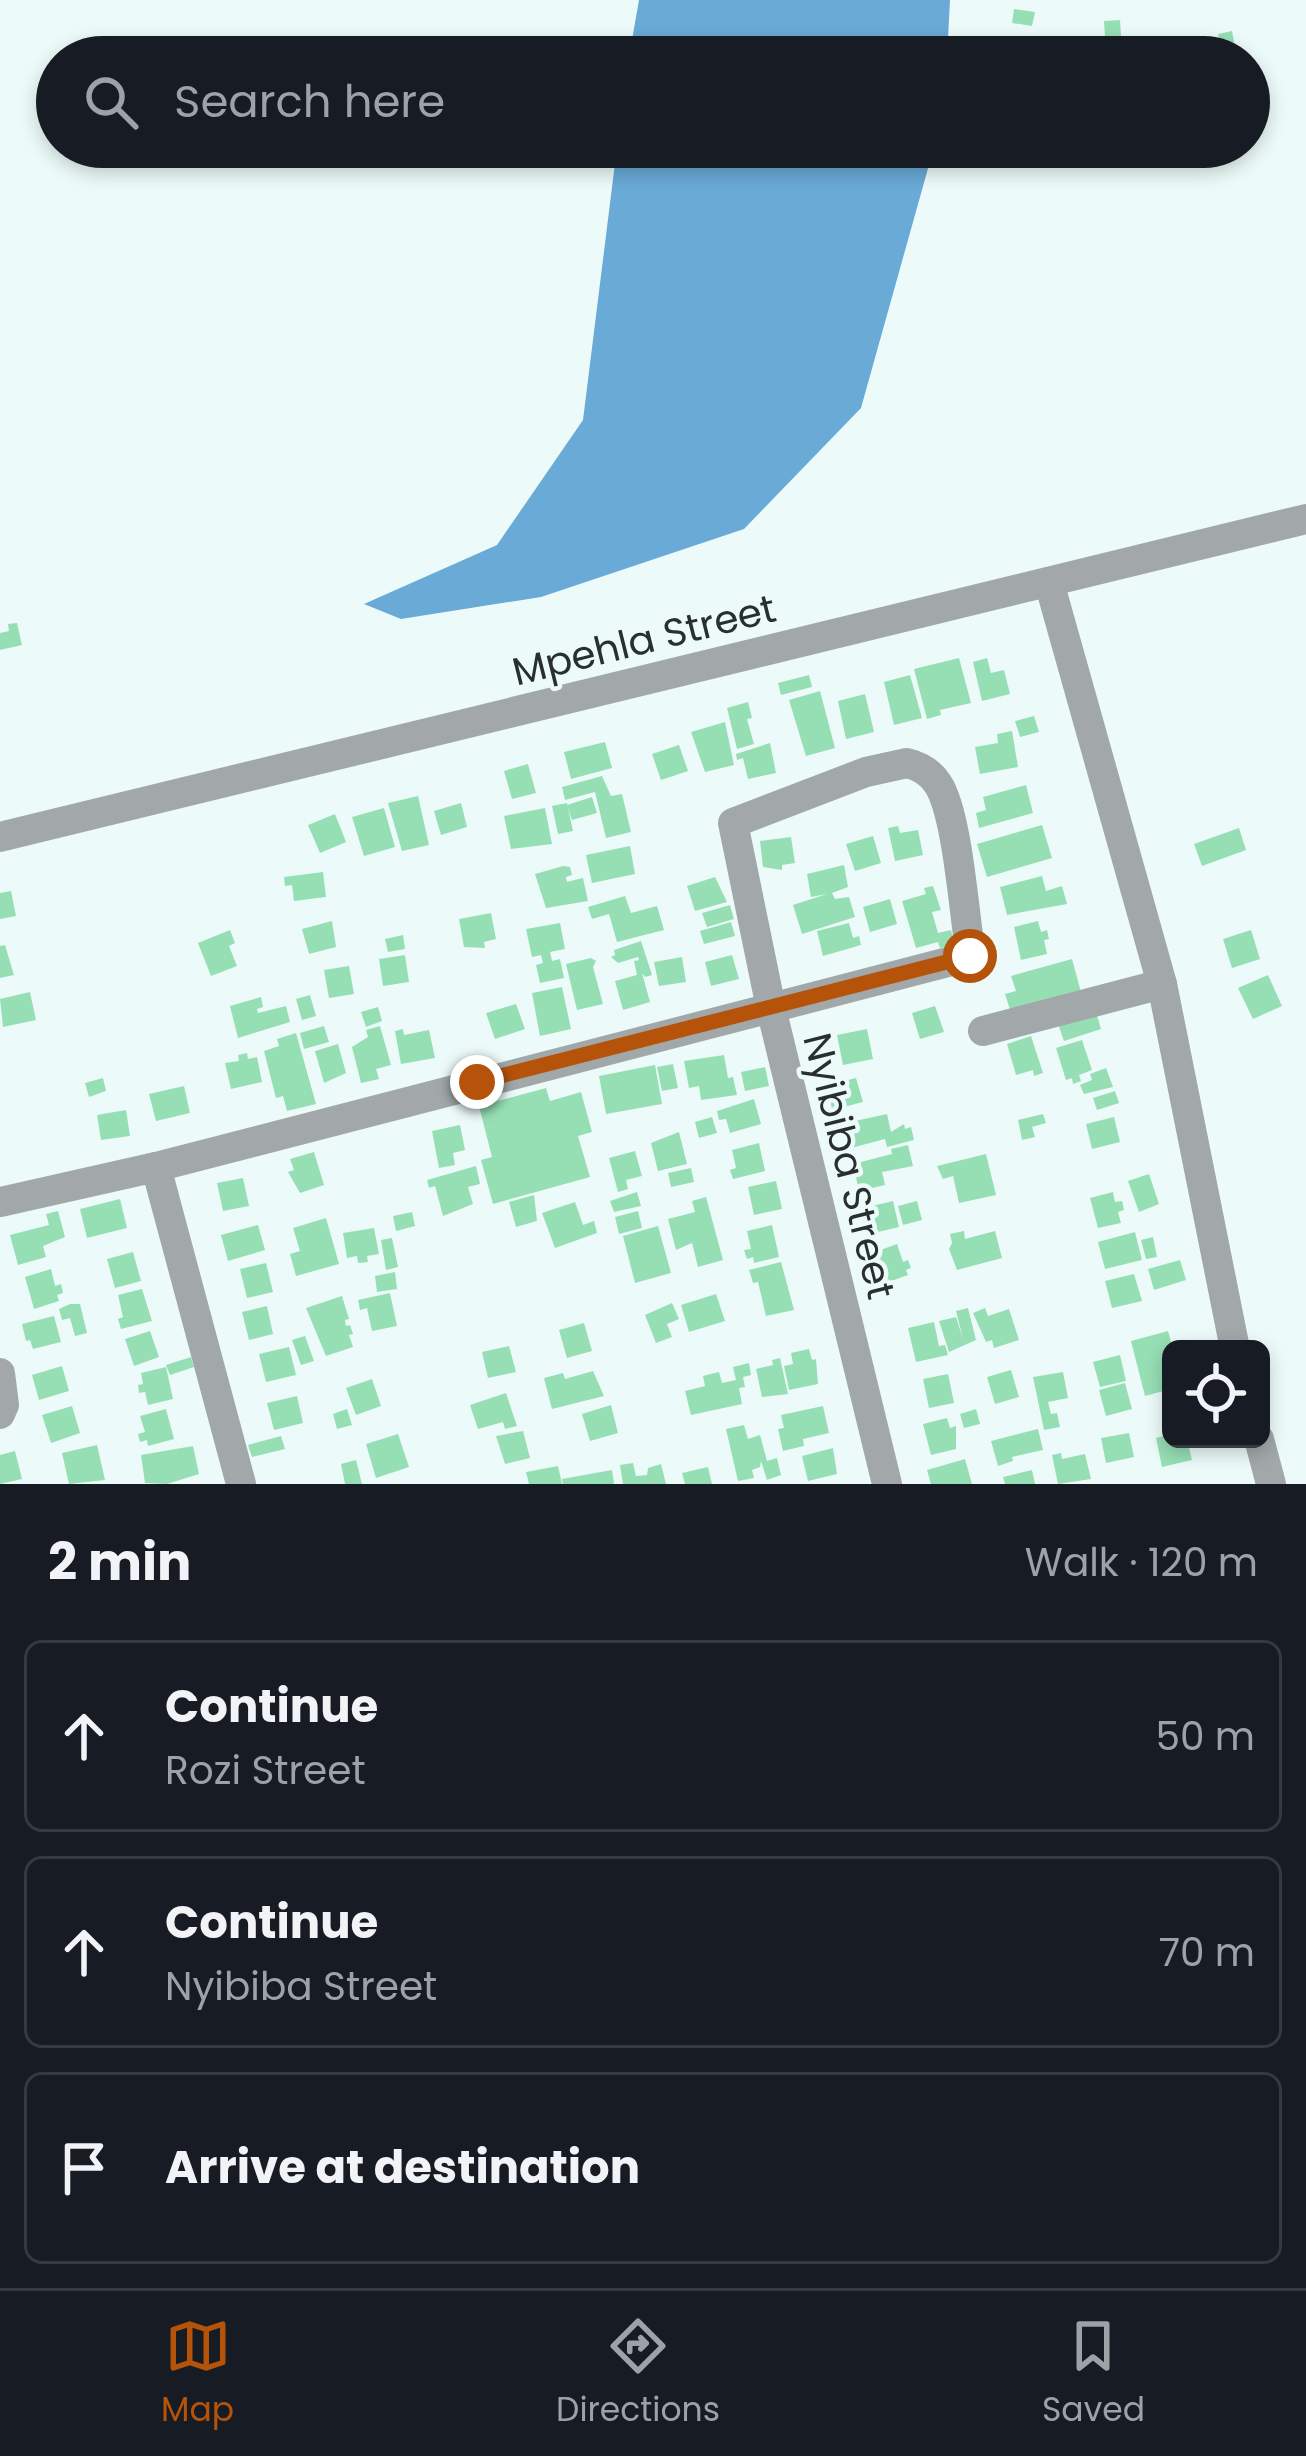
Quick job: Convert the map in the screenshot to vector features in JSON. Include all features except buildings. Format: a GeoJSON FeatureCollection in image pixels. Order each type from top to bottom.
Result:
{"type":"FeatureCollection","features":[{"type":"Feature","properties":{"kind":"street","name":"Mpehla Street"},"geometry":{"type":"LineString","coordinates":[[0,837],[1306,519]]}},
{"type":"Feature","properties":{"kind":"street"},"geometry":{"type":"LineString","coordinates":[[1049,582],[1162,984],[1233,1340]]}},
{"type":"Feature","properties":{"kind":"street"},"geometry":{"type":"LineString","coordinates":[[907,763],[918,766],[941,788],[950,818],[970,956],[771,1008],[733,823],[866,772],[907,763]]}},
{"type":"Feature","properties":{"kind":"street"},"geometry":{"type":"LineString","coordinates":[[983,1031],[1162,984]]}},
{"type":"Feature","properties":{"kind":"street","name":"Nyibiba Street"},"geometry":{"type":"LineString","coordinates":[[0,1202],[156,1167],[771,1008],[887,1484]]}},
{"type":"Feature","properties":{"kind":"street"},"geometry":{"type":"LineString","coordinates":[[156,1167],[241,1484]]}},
{"type":"Feature","properties":{"kind":"street"},"geometry":{"type":"LineString","coordinates":[[0,1373],[4,1395],[0,1414]]}},
{"type":"Feature","properties":{"kind":"street"},"geometry":{"type":"LineString","coordinates":[[1261,1448],[1271,1484]]}},
{"type":"Feature","properties":{"kind":"water"},"geometry":{"type":"Polygon","coordinates":[[[639,0],[950,0],[948,36],[633,36],[639,0]]]}},
{"type":"Feature","properties":{"kind":"water"},"geometry":{"type":"Polygon","coordinates":[[[614,168],[928,168],[861,408],[744,529],[541,597],[401,619],[364,604],[497,545],[583,420],[614,168]]]}},
{"type":"Feature","properties":{"kind":"route"},"geometry":{"type":"LineString","coordinates":[[477,1082],[970,956]]}}]}
